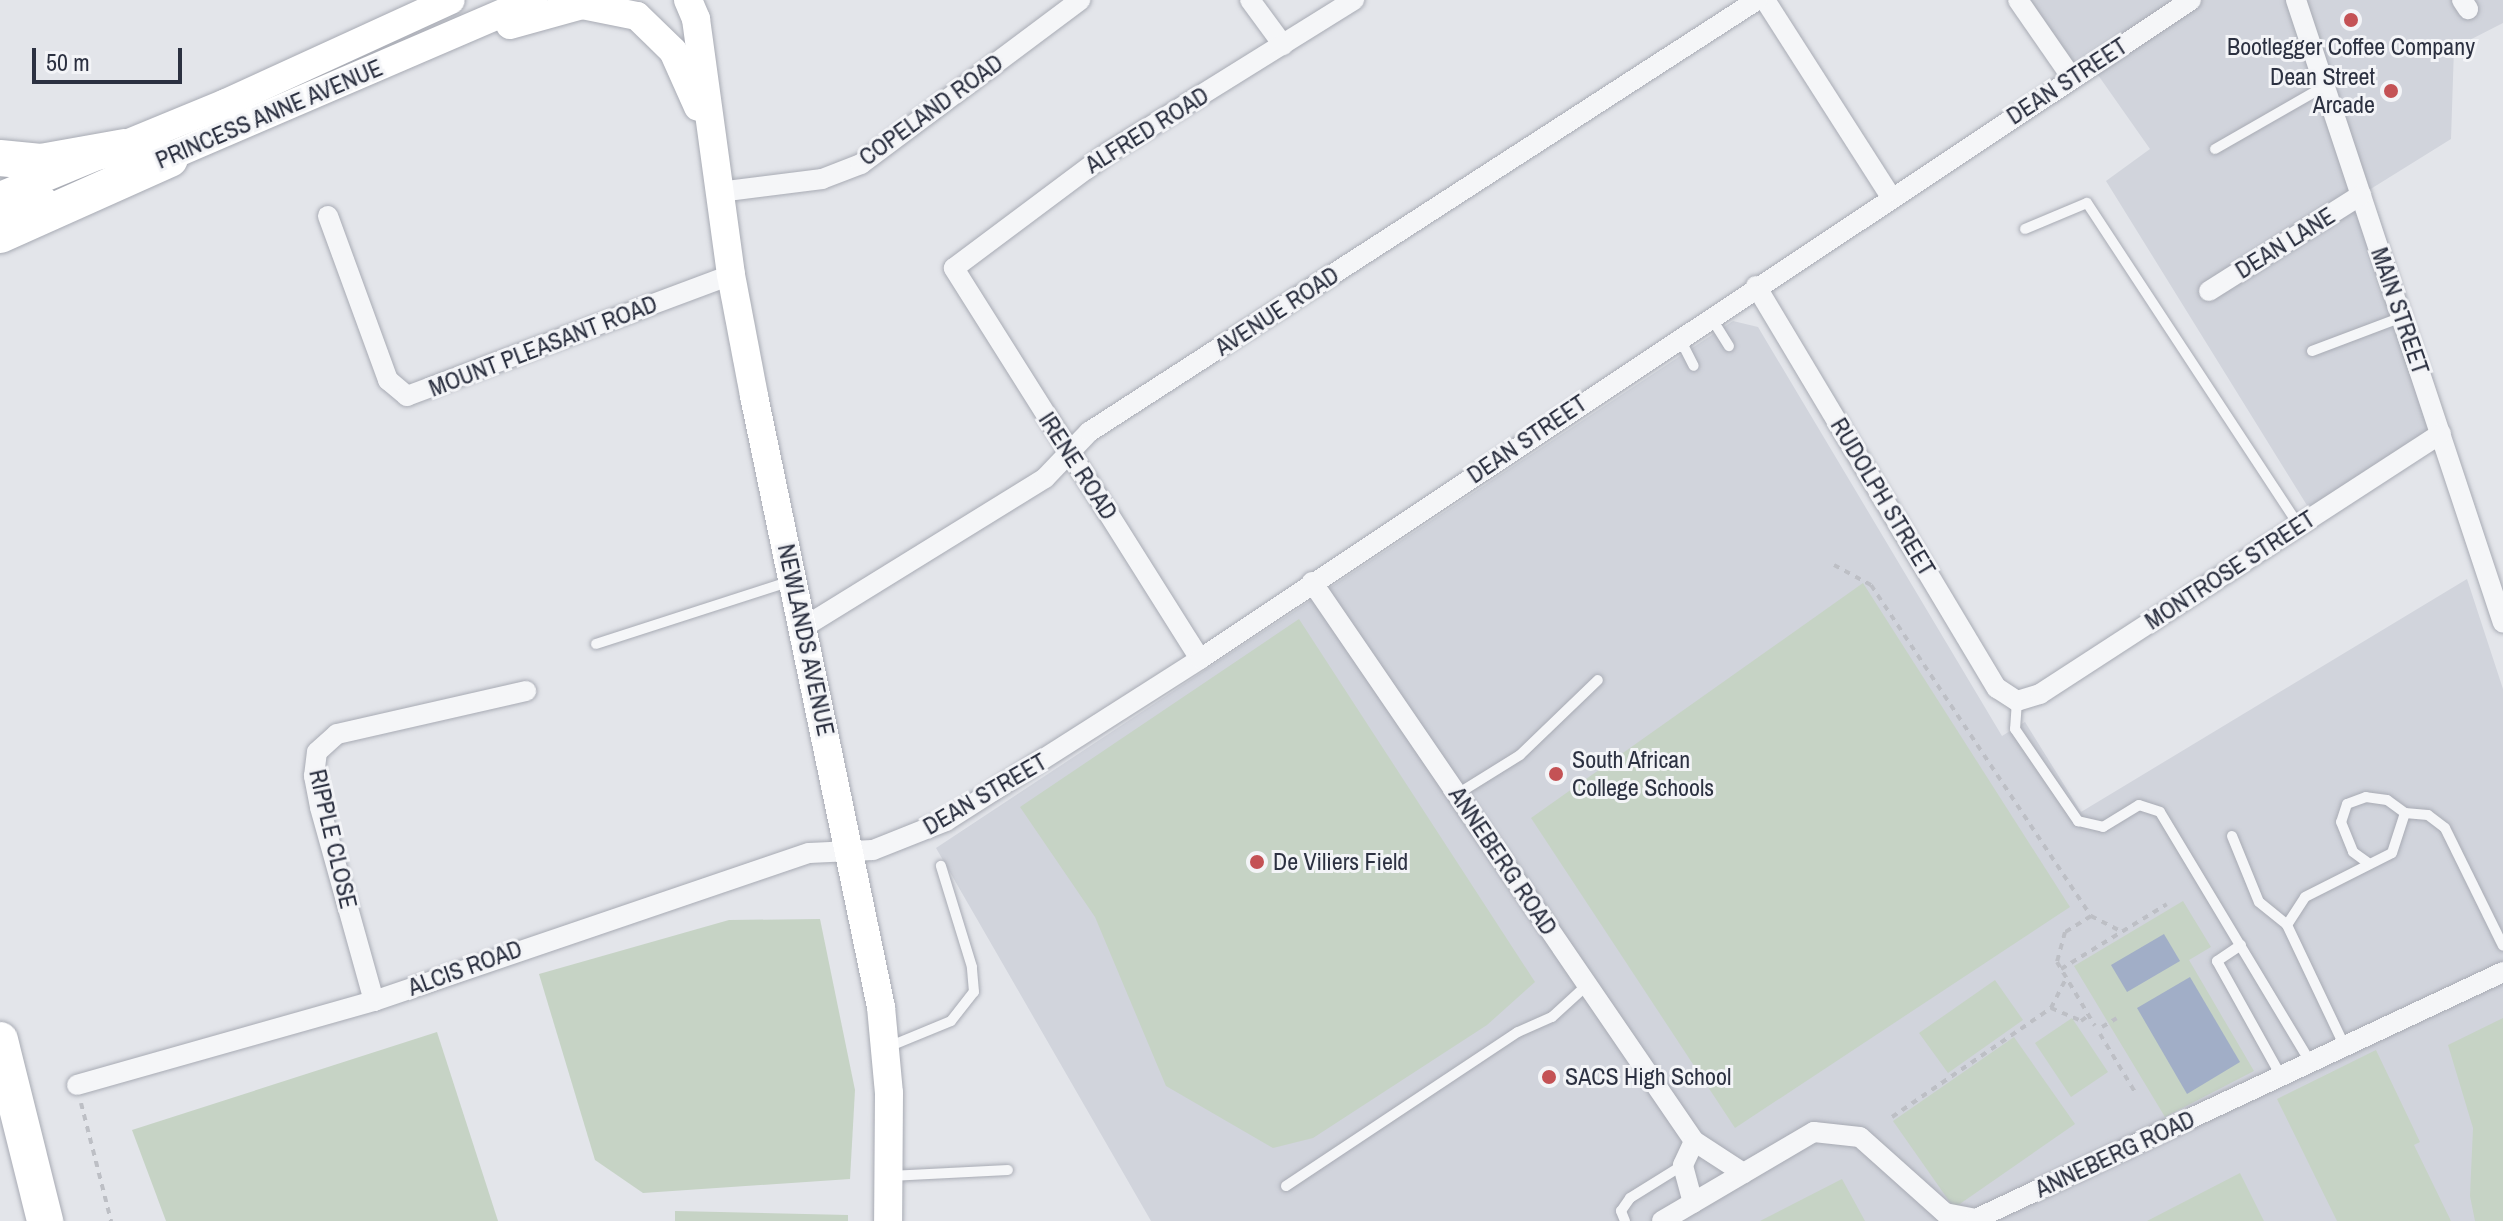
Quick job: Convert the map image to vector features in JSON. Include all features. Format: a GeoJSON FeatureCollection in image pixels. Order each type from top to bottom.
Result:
{"type":"FeatureCollection","features":[{"type":"Feature","properties":{"kind":"highway"},"geometry":{"type":"LineString","coordinates":[[0,158],[41,162],[124,147]]}},
{"type":"Feature","properties":{"kind":"highway"},"geometry":{"type":"LineString","coordinates":[[0,235],[170,159]]}},
{"type":"Feature","properties":{"kind":"highway"},"geometry":{"type":"LineString","coordinates":[[0,1040],[45,1221]]}},
{"type":"Feature","properties":{"kind":"main road","name":"PRINCESS ANNE AVENUE"},"geometry":{"type":"LineString","coordinates":[[0,195],[124,147],[451,0]]}},
{"type":"Feature","properties":{"kind":"main road"},"geometry":{"type":"LineString","coordinates":[[405,22],[488,0]]}},
{"type":"Feature","properties":{"kind":"main road","name":"PRINCESS ANNE AVENUE"},"geometry":{"type":"LineString","coordinates":[[0,214],[170,159],[533,0]]}},
{"type":"Feature","properties":{"kind":"main road","name":"NEWLANDS AVENUE"},"geometry":{"type":"LineString","coordinates":[[671,0],[701,61]]}},
{"type":"Feature","properties":{"kind":"main road"},"geometry":{"type":"LineString","coordinates":[[453,34],[582,5],[628,13],[657,31],[673,51],[710,137]]}},
{"type":"Feature","properties":{"kind":"main road","name":"NEWLANDS AVENUE"},"geometry":{"type":"LineString","coordinates":[[692,6],[731,275],[851,849],[886,1047],[888,1221]]}},
{"type":"Feature","properties":{"kind":"street","name":"COPELAND ROAD"},"geometry":{"type":"LineString","coordinates":[[719,192],[822,179],[861,164],[1080,0]]}},
{"type":"Feature","properties":{"kind":"street"},"geometry":{"type":"LineString","coordinates":[[1250,0],[1283,45]]}},
{"type":"Feature","properties":{"kind":"street","name":"ALFRED ROAD"},"geometry":{"type":"LineString","coordinates":[[954,274],[960,259],[1108,153],[1354,0]]}},
{"type":"Feature","properties":{"kind":"street","name":"AVENUE ROAD"},"geometry":{"type":"LineString","coordinates":[[804,627],[998,509],[1071,454],[1089,432],[1757,0]]}},
{"type":"Feature","properties":{"kind":"street"},"geometry":{"type":"LineString","coordinates":[[1765,0],[1891,197]]}},
{"type":"Feature","properties":{"kind":"street"},"geometry":{"type":"LineString","coordinates":[[2018,0],[2072,78]]}},
{"type":"Feature","properties":{"kind":"street","name":"DEAN STREET"},"geometry":{"type":"LineString","coordinates":[[851,849],[882,848],[962,813],[1200,659],[1679,337],[2191,0]]}},
{"type":"Feature","properties":{"kind":"street","name":"MAIN STREET"},"geometry":{"type":"LineString","coordinates":[[2296,0],[2441,434],[2497,586],[2503,623]]}},
{"type":"Feature","properties":{"kind":"street","name":"DEAN LANE"},"geometry":{"type":"LineString","coordinates":[[2209,291],[2361,195]]}},
{"type":"Feature","properties":{"kind":"street","name":"MOUNT PLEASANT ROAD"},"geometry":{"type":"LineString","coordinates":[[328,216],[388,380],[407,396],[731,275]]}},
{"type":"Feature","properties":{"kind":"street","name":"IRENE ROAD"},"geometry":{"type":"LineString","coordinates":[[954,274],[1200,659]]}},
{"type":"Feature","properties":{"kind":"street","name":"RUDOLPH STREET"},"geometry":{"type":"LineString","coordinates":[[1756,286],[1997,688],[2017,701]]}},
{"type":"Feature","properties":{"kind":"street","name":"MONTROSE STREET"},"geometry":{"type":"LineString","coordinates":[[2017,701],[2040,694],[2441,434]]}},
{"type":"Feature","properties":{"kind":"street","name":"ANNEBERG ROAD"},"geometry":{"type":"LineString","coordinates":[[1312,582],[1694,1141],[1743,1173]]}},
{"type":"Feature","properties":{"kind":"street","name":"RIPPLE CLOSE"},"geometry":{"type":"LineString","coordinates":[[374,1001],[320,807],[314,776],[317,752],[337,734],[526,691]]}},
{"type":"Feature","properties":{"kind":"street","name":"ALCIS ROAD"},"geometry":{"type":"LineString","coordinates":[[77,1085],[374,1001],[809,853],[851,849]]}},
{"type":"Feature","properties":{"kind":"street","name":"ANNEBERG ROAD"},"geometry":{"type":"LineString","coordinates":[[1662,1221],[1814,1132],[1840,1132],[1878,1148],[1945,1213],[1976,1219],[2503,972]]}},
{"type":"Feature","properties":{"kind":"street"},"geometry":{"type":"LineString","coordinates":[[1693,1203],[1683,1165],[1694,1141]]}},
{"type":"Feature","properties":{"kind":"lane"},"geometry":{"type":"LineString","coordinates":[[2215,149],[2325,86]]}},
{"type":"Feature","properties":{"kind":"lane"},"geometry":{"type":"LineString","coordinates":[[2025,229],[2087,203],[2298,524]]}},
{"type":"Feature","properties":{"kind":"lane"},"geometry":{"type":"LineString","coordinates":[[1711,317],[1729,346]]}},
{"type":"Feature","properties":{"kind":"lane"},"geometry":{"type":"LineString","coordinates":[[2312,351],[2402,317]]}},
{"type":"Feature","properties":{"kind":"lane"},"geometry":{"type":"LineString","coordinates":[[1679,337],[1694,366]]}},
{"type":"Feature","properties":{"kind":"lane"},"geometry":{"type":"LineString","coordinates":[[596,644],[793,580]]}},
{"type":"Feature","properties":{"kind":"lane"},"geometry":{"type":"LineString","coordinates":[[1459,793],[1520,755],[1598,680]]}},
{"type":"Feature","properties":{"kind":"lane"},"geometry":{"type":"LineString","coordinates":[[2017,701],[2015,729],[2078,821],[2103,827],[2139,805],[2160,812],[2311,1063]]}},
{"type":"Feature","properties":{"kind":"lane"},"geometry":{"type":"LineString","coordinates":[[2368,863],[2353,852],[2344,832],[2341,812],[2347,804],[2379,798],[2405,813],[2428,815],[2445,828],[2503,946]]}},
{"type":"Feature","properties":{"kind":"lane"},"geometry":{"type":"LineString","coordinates":[[2287,925],[2305,897],[2392,853],[2405,813]]}},
{"type":"Feature","properties":{"kind":"lane"},"geometry":{"type":"LineString","coordinates":[[2232,836],[2259,902],[2287,925],[2345,1047]]}},
{"type":"Feature","properties":{"kind":"lane"},"geometry":{"type":"LineString","coordinates":[[886,1047],[951,1021],[974,992],[972,967],[941,866]]}},
{"type":"Feature","properties":{"kind":"lane"},"geometry":{"type":"LineString","coordinates":[[2241,945],[2217,961],[2281,1076]]}},
{"type":"Feature","properties":{"kind":"lane"},"geometry":{"type":"LineString","coordinates":[[1286,1186],[1478,1057],[1552,1017],[1586,986]]}},
{"type":"Feature","properties":{"kind":"lane"},"geometry":{"type":"LineString","coordinates":[[1625,1221],[1621,1211],[1630,1198],[1683,1165]]}},
{"type":"Feature","properties":{"kind":"lane"},"geometry":{"type":"LineString","coordinates":[[888,1176],[1008,1170]]}},
{"type":"Feature","properties":{"kind":"path"},"geometry":{"type":"LineString","coordinates":[[1834,565],[1871,585],[2091,916],[2122,932]]}},
{"type":"Feature","properties":{"kind":"path"},"geometry":{"type":"LineString","coordinates":[[2061,969],[2167,904]]}},
{"type":"Feature","properties":{"kind":"path"},"geometry":{"type":"LineString","coordinates":[[2091,916],[2065,932],[2057,962],[2095,1026]]}},
{"type":"Feature","properties":{"kind":"path"},"geometry":{"type":"LineString","coordinates":[[1892,1117],[2051,1008],[2066,979]]}},
{"type":"Feature","properties":{"kind":"path"},"geometry":{"type":"LineString","coordinates":[[2051,1008],[2081,1021],[2089,1016]]}},
{"type":"Feature","properties":{"kind":"path"},"geometry":{"type":"LineString","coordinates":[[2102,1027],[2117,1018]]}},
{"type":"Feature","properties":{"kind":"path"},"geometry":{"type":"LineString","coordinates":[[2100,1034],[2135,1092]]}},
{"type":"Feature","properties":{"kind":"path"},"geometry":{"type":"LineString","coordinates":[[77,1085],[111,1221]]}},
{"type":"Feature","properties":{"kind":"shaded area"},"geometry":{"type":"Polygon","coordinates":[[[2018,0],[2503,0],[2503,23],[2454,48],[2451,139],[2361,195],[2441,434],[2313,515],[2106,181],[2150,149],[2091,65],[2072,78],[2018,0]]]}},
{"type":"Feature","properties":{"kind":"shaded area","name":"South African College Schools"},"geometry":{"type":"Polygon","coordinates":[[[1733,321],[1758,327],[2002,736],[2025,722],[2081,812],[2467,579],[2503,689],[2503,1221],[1151,1221],[936,848],[1733,321]]]}},
{"type":"Feature","properties":{"kind":"green space"},"geometry":{"type":"Polygon","coordinates":[[[1863,583],[2070,907],[1735,1128],[1531,818],[1863,583]]]}},
{"type":"Feature","properties":{"kind":"green space","name":"De Viliers Field"},"geometry":{"type":"Polygon","coordinates":[[[1299,619],[1535,982],[1487,1025],[1313,1138],[1273,1148],[1166,1086],[1095,917],[1020,807],[1299,619]]]}},
{"type":"Feature","properties":{"kind":"green space"},"geometry":{"type":"Polygon","coordinates":[[[2183,901],[2211,947],[2189,960],[2254,1071],[2165,1117],[2074,966],[2183,901]]]}},
{"type":"Feature","properties":{"kind":"green space"},"geometry":{"type":"Polygon","coordinates":[[[820,919],[855,1090],[850,1179],[643,1193],[595,1160],[539,974],[729,920],[820,919]]]}},
{"type":"Feature","properties":{"kind":"green space"},"geometry":{"type":"Polygon","coordinates":[[[1995,980],[2023,1020],[1948,1073],[1919,1033],[1995,980]]]}},
{"type":"Feature","properties":{"kind":"green space"},"geometry":{"type":"Polygon","coordinates":[[[2072,1018],[2108,1072],[2071,1097],[2035,1043],[2072,1018]]]}},
{"type":"Feature","properties":{"kind":"green space"},"geometry":{"type":"Polygon","coordinates":[[[2503,1018],[2503,1221],[2475,1221],[2470,1196],[2473,1128],[2448,1045],[2503,1018]]]}},
{"type":"Feature","properties":{"kind":"green space"},"geometry":{"type":"Polygon","coordinates":[[[437,1032],[498,1221],[166,1221],[132,1130],[437,1032]]]}},
{"type":"Feature","properties":{"kind":"green space"},"geometry":{"type":"Polygon","coordinates":[[[2014,1037],[2075,1124],[1954,1208],[1893,1121],[2014,1037]]]}},
{"type":"Feature","properties":{"kind":"green space"},"geometry":{"type":"Polygon","coordinates":[[[2376,1050],[2420,1142],[2414,1145],[2451,1221],[2337,1221],[2277,1099],[2376,1050]]]}},
{"type":"Feature","properties":{"kind":"green space"},"geometry":{"type":"Polygon","coordinates":[[[2240,1173],[2264,1221],[2147,1221],[2240,1173]]]}},
{"type":"Feature","properties":{"kind":"green space"},"geometry":{"type":"Polygon","coordinates":[[[1842,1179],[1865,1221],[1760,1221],[1842,1179]]]}},
{"type":"Feature","properties":{"kind":"green space"},"geometry":{"type":"Polygon","coordinates":[[[675,1211],[848,1215],[848,1221],[675,1221],[675,1211]]]}},
{"type":"Feature","properties":{"kind":"water"},"geometry":{"type":"Polygon","coordinates":[[[2164,934],[2180,961],[2127,992],[2111,965],[2164,934]]]}},
{"type":"Feature","properties":{"kind":"water"},"geometry":{"type":"Polygon","coordinates":[[[2190,977],[2240,1062],[2187,1094],[2137,1008],[2190,977]]]}},
{"type":"Feature","properties":{"kind":"place","name":"Bootlegger Coffee Company"},"geometry":{"type":"Point","coordinates":[2351,20]}},
{"type":"Feature","properties":{"kind":"place","name":"Dean Street Arcade"},"geometry":{"type":"Point","coordinates":[2391,91]}},
{"type":"Feature","properties":{"kind":"place","name":"South African College Schools"},"geometry":{"type":"Point","coordinates":[1556,774]}},
{"type":"Feature","properties":{"kind":"place","name":"De Viliers Field"},"geometry":{"type":"Point","coordinates":[1257,862]}},
{"type":"Feature","properties":{"kind":"place","name":"SACS High School"},"geometry":{"type":"Point","coordinates":[1549,1077]}}]}
